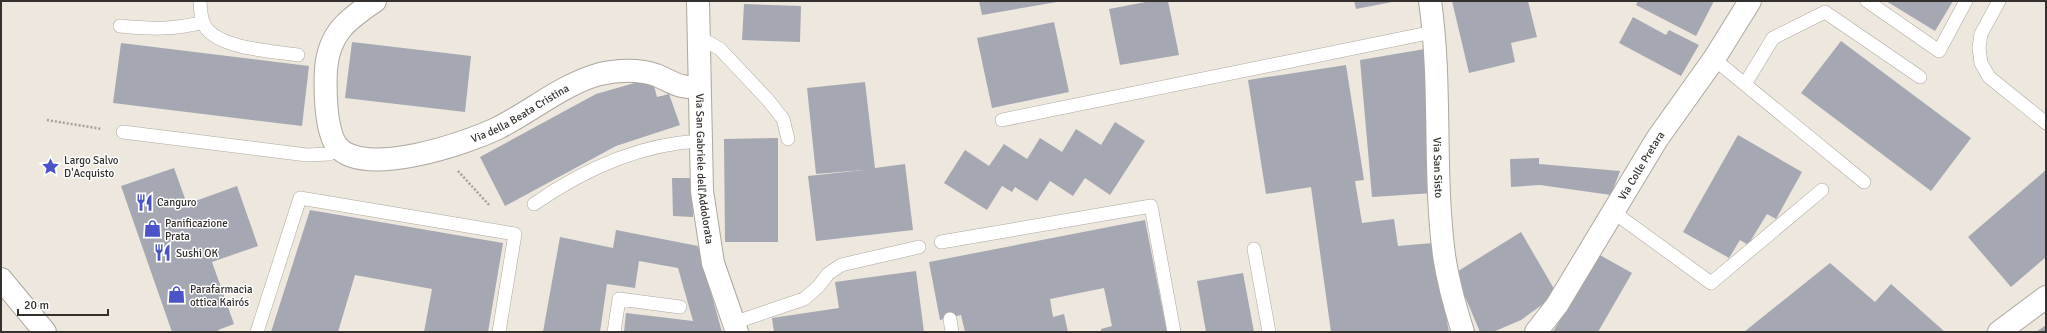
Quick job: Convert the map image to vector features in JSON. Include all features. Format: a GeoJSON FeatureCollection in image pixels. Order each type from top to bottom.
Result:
{"type":"FeatureCollection","features":[{"type":"Feature","properties":{"kind":"street","name":"Via San Gabriele dell'Addolorata"},"geometry":{"type":"LineString","coordinates":[[698,1],[700,142],[702,192],[706,230],[713,263],[735,327]]}},
{"type":"Feature","properties":{"kind":"street","name":"Via San Sisto"},"geometry":{"type":"LineString","coordinates":[[1430,1],[1433,32],[1444,254],[1450,287],[1463,332]]}},
{"type":"Feature","properties":{"kind":"street","name":"Via Colle Pretara"},"geometry":{"type":"LineString","coordinates":[[1536,332],[1557,305],[1657,139],[1714,58],[1750,1]]}},
{"type":"Feature","properties":{"kind":"street"},"geometry":{"type":"LineString","coordinates":[[340,149],[333,138],[328,116],[326,74],[329,50],[341,28],[368,3]]}},
{"type":"Feature","properties":{"kind":"street","name":"Via della Beata Cristina"},"geometry":{"type":"LineString","coordinates":[[340,149],[355,156],[379,158],[417,155],[444,149],[498,128],[573,86],[606,73],[625,71],[645,72],[680,86],[699,88]]}},
{"type":"Feature","properties":{"kind":"street"},"geometry":{"type":"LineString","coordinates":[[1,279],[45,332]]}},
{"type":"Feature","properties":{"kind":"street"},"geometry":{"type":"LineString","coordinates":[[1999,332],[2046,297]]}},
{"type":"Feature","properties":{"kind":"lane"},"geometry":{"type":"LineString","coordinates":[[200,1],[203,22],[210,32],[222,40],[260,49],[298,54]]}},
{"type":"Feature","properties":{"kind":"lane"},"geometry":{"type":"LineString","coordinates":[[1867,1],[1939,50],[1966,1]]}},
{"type":"Feature","properties":{"kind":"lane"},"geometry":{"type":"LineString","coordinates":[[1998,1],[1981,34],[1979,48],[1981,64],[1989,78],[2046,123]]}},
{"type":"Feature","properties":{"kind":"lane"},"geometry":{"type":"LineString","coordinates":[[1744,84],[1773,38],[1825,12],[1920,78]]}},
{"type":"Feature","properties":{"kind":"lane"},"geometry":{"type":"LineString","coordinates":[[120,26],[171,28],[203,22]]}},
{"type":"Feature","properties":{"kind":"lane"},"geometry":{"type":"LineString","coordinates":[[1002,120],[1433,32]]}},
{"type":"Feature","properties":{"kind":"lane"},"geometry":{"type":"LineString","coordinates":[[699,37],[720,49],[768,100],[783,119],[788,139]]}},
{"type":"Feature","properties":{"kind":"lane"},"geometry":{"type":"LineString","coordinates":[[1714,58],[1864,182]]}},
{"type":"Feature","properties":{"kind":"lane"},"geometry":{"type":"LineString","coordinates":[[123,132],[307,156],[329,154],[340,149]]}},
{"type":"Feature","properties":{"kind":"lane"},"geometry":{"type":"LineString","coordinates":[[534,204],[580,176],[627,156],[660,146],[700,142]]}},
{"type":"Feature","properties":{"kind":"lane"},"geometry":{"type":"LineString","coordinates":[[1612,212],[1711,284],[1822,190]]}},
{"type":"Feature","properties":{"kind":"lane"},"geometry":{"type":"LineString","coordinates":[[257,332],[300,198],[515,234],[499,332]]}},
{"type":"Feature","properties":{"kind":"lane"},"geometry":{"type":"LineString","coordinates":[[941,242],[1151,206],[1174,332]]}},
{"type":"Feature","properties":{"kind":"lane"},"geometry":{"type":"LineString","coordinates":[[735,327],[804,299],[818,288],[828,274],[841,265],[919,247]]}},
{"type":"Feature","properties":{"kind":"lane"},"geometry":{"type":"LineString","coordinates":[[1254,249],[1269,332]]}},
{"type":"Feature","properties":{"kind":"lane"},"geometry":{"type":"LineString","coordinates":[[614,332],[618,299],[680,307]]}},
{"type":"Feature","properties":{"kind":"lane"},"geometry":{"type":"LineString","coordinates":[[950,319],[952,332]]}},
{"type":"Feature","properties":{"kind":"path"},"geometry":{"type":"LineString","coordinates":[[47,120],[98,128]]}},
{"type":"Feature","properties":{"kind":"path"},"geometry":{"type":"LineString","coordinates":[[444,149],[462,177],[483,200],[494,208]]}},
{"type":"Feature","properties":{"kind":"building"},"geometry":{"type":"Polygon","coordinates":[[[979,1],[1057,1],[1057,2],[982,15],[979,1]]]}},
{"type":"Feature","properties":{"kind":"building"},"geometry":{"type":"Polygon","coordinates":[[[1151,1],[1168,1],[1179,55],[1120,65],[1109,9],[1151,1]]]}},
{"type":"Feature","properties":{"kind":"building"},"geometry":{"type":"Polygon","coordinates":[[[1354,1],[1392,1],[1392,2],[1356,9],[1354,1]]]}},
{"type":"Feature","properties":{"kind":"building"},"geometry":{"type":"Polygon","coordinates":[[[1452,1],[1528,1],[1537,37],[1511,43],[1515,62],[1469,73],[1452,1]]]}},
{"type":"Feature","properties":{"kind":"building"},"geometry":{"type":"Polygon","coordinates":[[[1638,1],[1714,1],[1696,36],[1636,5],[1638,1]]]}},
{"type":"Feature","properties":{"kind":"building"},"geometry":{"type":"Polygon","coordinates":[[[1886,1],[1953,1],[1935,31],[1886,1]]]}},
{"type":"Feature","properties":{"kind":"building"},"geometry":{"type":"Polygon","coordinates":[[[744,4],[801,6],[800,42],[742,40],[744,4]]]}},
{"type":"Feature","properties":{"kind":"building"},"geometry":{"type":"Polygon","coordinates":[[[1633,17],[1666,35],[1669,30],[1699,45],[1681,76],[1619,43],[1633,17]]]}},
{"type":"Feature","properties":{"kind":"building"},"geometry":{"type":"Polygon","coordinates":[[[1054,22],[1069,92],[992,108],[977,38],[1054,22]]]}},
{"type":"Feature","properties":{"kind":"building"},"geometry":{"type":"Polygon","coordinates":[[[1841,41],[1971,138],[1931,191],[1801,93],[1841,41]]]}},
{"type":"Feature","properties":{"kind":"building"},"geometry":{"type":"Polygon","coordinates":[[[352,42],[471,56],[465,112],[345,98],[352,42]]]}},
{"type":"Feature","properties":{"kind":"building"},"geometry":{"type":"Polygon","coordinates":[[[121,43],[309,66],[302,126],[113,103],[121,43]]]}},
{"type":"Feature","properties":{"kind":"building"},"geometry":{"type":"Polygon","coordinates":[[[1425,49],[1433,193],[1372,197],[1360,60],[1425,49]]]}},
{"type":"Feature","properties":{"kind":"building"},"geometry":{"type":"Polygon","coordinates":[[[1346,65],[1364,180],[1355,181],[1362,223],[1394,219],[1398,246],[1433,243],[1449,332],[1331,332],[1311,187],[1266,194],[1248,80],[1346,65]]]}},
{"type":"Feature","properties":{"kind":"building"},"geometry":{"type":"Polygon","coordinates":[[[652,78],[657,97],[669,94],[680,125],[616,146],[505,206],[480,157],[596,94],[652,78]]]}},
{"type":"Feature","properties":{"kind":"building"},"geometry":{"type":"Polygon","coordinates":[[[865,82],[875,168],[905,164],[913,230],[816,241],[808,176],[864,170],[816,174],[807,88],[865,82]]]}},
{"type":"Feature","properties":{"kind":"building"},"geometry":{"type":"Polygon","coordinates":[[[1115,122],[1145,141],[1110,195],[1085,178],[1073,196],[1050,181],[1037,201],[1015,187],[1012,192],[1002,186],[987,210],[944,183],[965,150],[989,166],[1004,144],[1027,159],[1040,138],[1062,152],[1076,129],[1101,145],[1115,122]]]}},
{"type":"Feature","properties":{"kind":"building"},"geometry":{"type":"Polygon","coordinates":[[[1738,135],[1802,172],[1776,219],[1767,214],[1748,245],[1740,240],[1729,258],[1683,232],[1738,135]]]}},
{"type":"Feature","properties":{"kind":"building"},"geometry":{"type":"Polygon","coordinates":[[[778,138],[778,242],[725,242],[724,139],[778,138]]]}},
{"type":"Feature","properties":{"kind":"building"},"geometry":{"type":"Polygon","coordinates":[[[1539,158],[1539,164],[1620,171],[1611,195],[1540,185],[1511,187],[1510,159],[1539,158]]]}},
{"type":"Feature","properties":{"kind":"building"},"geometry":{"type":"Polygon","coordinates":[[[174,168],[187,204],[237,186],[258,246],[212,262],[234,324],[218,330],[219,332],[172,332],[121,186],[174,168]]]}},
{"type":"Feature","properties":{"kind":"building"},"geometry":{"type":"Polygon","coordinates":[[[2046,170],[2046,257],[2011,287],[1968,237],[2046,170]]]}},
{"type":"Feature","properties":{"kind":"building"},"geometry":{"type":"Polygon","coordinates":[[[672,178],[692,178],[693,217],[673,216],[672,178]]]}},
{"type":"Feature","properties":{"kind":"building"},"geometry":{"type":"Polygon","coordinates":[[[310,210],[503,243],[488,332],[424,332],[432,289],[355,275],[338,332],[271,332],[310,210]]]}},
{"type":"Feature","properties":{"kind":"building"},"geometry":{"type":"Polygon","coordinates":[[[1145,220],[1167,332],[1101,332],[1101,329],[1112,326],[1104,288],[1050,299],[1053,317],[1064,314],[1068,332],[965,332],[961,315],[940,320],[929,262],[1145,220]]]}},
{"type":"Feature","properties":{"kind":"building"},"geometry":{"type":"Polygon","coordinates":[[[616,230],[698,246],[722,332],[624,332],[626,313],[693,321],[678,268],[639,261],[635,288],[607,284],[600,332],[543,332],[560,237],[613,248],[616,230]]]}},
{"type":"Feature","properties":{"kind":"building"},"geometry":{"type":"Polygon","coordinates":[[[1521,232],[1557,294],[1521,320],[1493,332],[1480,332],[1455,273],[1521,232]]]}},
{"type":"Feature","properties":{"kind":"building"},"geometry":{"type":"Polygon","coordinates":[[[1598,254],[1632,273],[1598,332],[1553,332],[1598,254]]]}},
{"type":"Feature","properties":{"kind":"building"},"geometry":{"type":"Polygon","coordinates":[[[1830,263],[1875,302],[1891,284],[1945,332],[1744,332],[1830,263]]]}},
{"type":"Feature","properties":{"kind":"building"},"geometry":{"type":"Polygon","coordinates":[[[916,271],[924,332],[774,332],[772,318],[839,308],[835,282],[916,271]]]}},
{"type":"Feature","properties":{"kind":"building"},"geometry":{"type":"Polygon","coordinates":[[[1243,273],[1254,332],[1206,332],[1197,281],[1243,273]]]}},
{"type":"Feature","properties":{"kind":"building"},"geometry":{"type":"Polygon","coordinates":[[[2046,325],[2046,332],[2036,332],[2046,325]]]}},
{"type":"Feature","properties":{"kind":"place","name":"Largo Salvo D'Acquisto"},"geometry":{"type":"Point","coordinates":[51,166]}},
{"type":"Feature","properties":{"kind":"place","name":"Canguro"},"geometry":{"type":"Point","coordinates":[144,202]}},
{"type":"Feature","properties":{"kind":"place","name":"Panificazione Prata"},"geometry":{"type":"Point","coordinates":[152,229]}},
{"type":"Feature","properties":{"kind":"place","name":"Sushi OK"},"geometry":{"type":"Point","coordinates":[163,253]}},
{"type":"Feature","properties":{"kind":"place","name":"Parafarmacia ottica Kairós"},"geometry":{"type":"Point","coordinates":[177,295]}}]}
